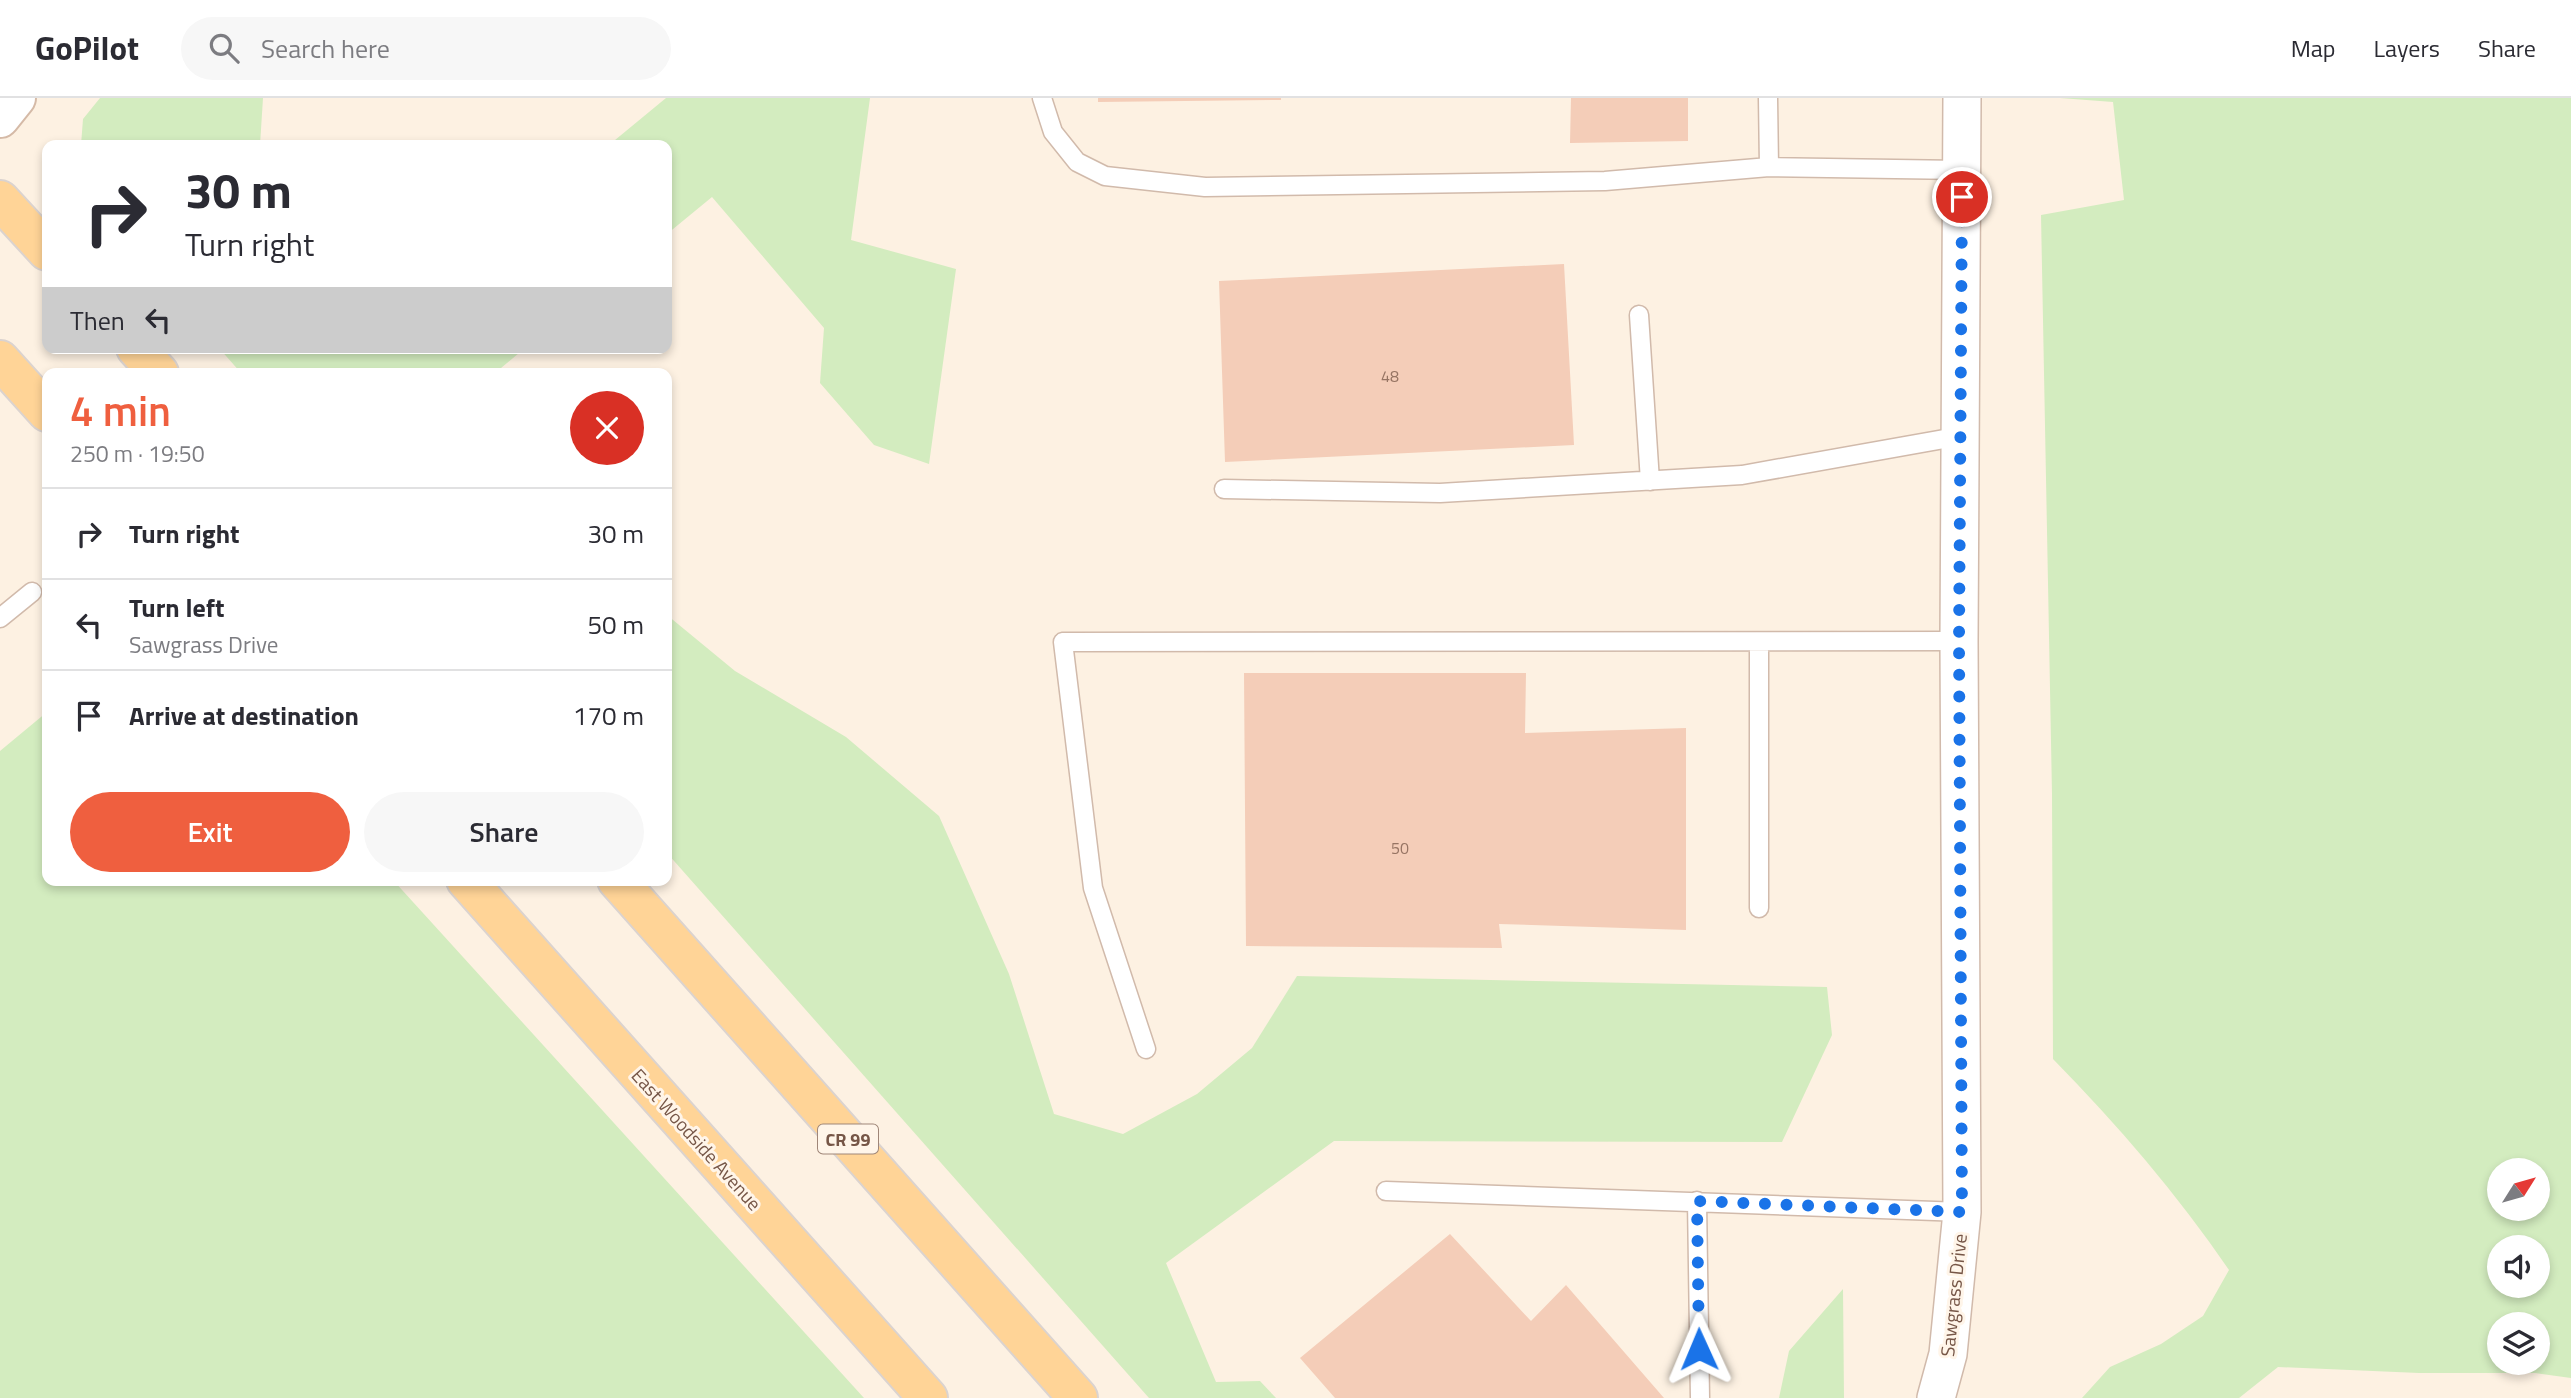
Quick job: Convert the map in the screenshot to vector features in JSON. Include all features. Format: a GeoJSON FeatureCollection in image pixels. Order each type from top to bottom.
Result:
{"type":"FeatureCollection","features":[{"type":"Feature","properties":{"kind":"main road"},"geometry":{"type":"LineString","coordinates":[[0,118],[16,98]]}},
{"type":"Feature","properties":{"kind":"main road"},"geometry":{"type":"LineString","coordinates":[[0,200],[42,246]]}},
{"type":"Feature","properties":{"kind":"main road"},"geometry":{"type":"LineString","coordinates":[[142,354],[154,368]]}},
{"type":"Feature","properties":{"kind":"main road"},"geometry":{"type":"LineString","coordinates":[[0,360],[42,406]]}},
{"type":"Feature","properties":{"kind":"main road","name":"East Woodside Avenue"},"geometry":{"type":"LineString","coordinates":[[471,886],[928,1398]]}},
{"type":"Feature","properties":{"kind":"main road","name":"CR 99"},"geometry":{"type":"LineString","coordinates":[[622,886],[1078,1398]]}},
{"type":"Feature","properties":{"kind":"street","name":"Sawgrass Drive"},"geometry":{"type":"LineString","coordinates":[[1937,1398],[1948,1354],[1962,1212],[1959,641],[1962,98]]}},
{"type":"Feature","properties":{"kind":"lane"},"geometry":{"type":"LineString","coordinates":[[1042,98],[1053,132],[1077,162],[1105,176],[1205,187],[1605,181],[1769,167],[1962,170]]}},
{"type":"Feature","properties":{"kind":"lane"},"geometry":{"type":"LineString","coordinates":[[1768,98],[1769,167]]}},
{"type":"Feature","properties":{"kind":"lane"},"geometry":{"type":"LineString","coordinates":[[1639,316],[1650,481]]}},
{"type":"Feature","properties":{"kind":"lane"},"geometry":{"type":"LineString","coordinates":[[1224,489],[1440,493],[1742,475],[1961,436]]}},
{"type":"Feature","properties":{"kind":"lane"},"geometry":{"type":"LineString","coordinates":[[0,618],[32,592]]}},
{"type":"Feature","properties":{"kind":"lane"},"geometry":{"type":"LineString","coordinates":[[1146,1049],[1093,888],[1063,642],[1959,641]]}},
{"type":"Feature","properties":{"kind":"lane"},"geometry":{"type":"LineString","coordinates":[[1759,642],[1759,908]]}},
{"type":"Feature","properties":{"kind":"lane"},"geometry":{"type":"LineString","coordinates":[[1386,1191],[1962,1212]]}},
{"type":"Feature","properties":{"kind":"lane"},"geometry":{"type":"LineString","coordinates":[[1697,1201],[1700,1398]]}},
{"type":"Feature","properties":{"kind":"green space"},"geometry":{"type":"Polygon","coordinates":[[[100,98],[263,98],[260,140],[81,140],[83,119],[100,98]]]}},
{"type":"Feature","properties":{"kind":"green space"},"geometry":{"type":"Polygon","coordinates":[[[666,98],[870,98],[851,240],[956,269],[929,464],[874,445],[820,383],[824,328],[712,197],[672,230],[672,140],[615,140],[666,98]]]}},
{"type":"Feature","properties":{"kind":"green space"},"geometry":{"type":"Polygon","coordinates":[[[2060,98],[2571,98],[2571,1378],[2549,1375],[2550,1312],[2487,1312],[2487,1373],[2278,1367],[2239,1398],[2082,1398],[2110,1367],[2161,1344],[2203,1316],[2229,1270],[2189,1214],[2146,1161],[2053,1059],[2052,794],[2041,215],[2124,200],[2113,102],[2060,98]]]}},
{"type":"Feature","properties":{"kind":"green space"},"geometry":{"type":"Polygon","coordinates":[[[224,354],[518,354],[501,368],[237,368],[224,354]]]}},
{"type":"Feature","properties":{"kind":"green space"},"geometry":{"type":"Polygon","coordinates":[[[672,619],[735,671],[846,737],[939,816],[1009,974],[1054,1114],[1123,1134],[1197,1094],[1252,1048],[1297,976],[1827,987],[1832,1035],[1782,1142],[1334,1141],[1166,1263],[1216,1382],[1260,1381],[1276,1398],[1149,1398],[672,859],[672,619]]]}},
{"type":"Feature","properties":{"kind":"green space"},"geometry":{"type":"Polygon","coordinates":[[[42,716],[42,886],[398,886],[864,1398],[0,1398],[0,751],[42,716]]]}},
{"type":"Feature","properties":{"kind":"green space"},"geometry":{"type":"Polygon","coordinates":[[[1843,1289],[1844,1398],[1779,1398],[1789,1351],[1843,1289]]]}},
{"type":"Feature","properties":{"kind":"building"},"geometry":{"type":"Polygon","coordinates":[[[1098,98],[1281,98],[1281,100],[1098,102],[1098,98]]]}},
{"type":"Feature","properties":{"kind":"building"},"geometry":{"type":"Polygon","coordinates":[[[1571,98],[1688,98],[1688,141],[1570,143],[1571,98]]]}},
{"type":"Feature","properties":{"kind":"building"},"geometry":{"type":"Polygon","coordinates":[[[1564,264],[1574,445],[1225,462],[1219,281],[1564,264]]]}},
{"type":"Feature","properties":{"kind":"building"},"geometry":{"type":"Polygon","coordinates":[[[1244,673],[1526,673],[1525,733],[1686,728],[1686,930],[1499,924],[1502,948],[1246,946],[1244,673]]]}},
{"type":"Feature","properties":{"kind":"building"},"geometry":{"type":"Polygon","coordinates":[[[1450,1234],[1531,1321],[1566,1285],[1664,1398],[1335,1398],[1300,1358],[1450,1234]]]}},
{"type":"Feature","properties":{"kind":"route"},"geometry":{"type":"LineString","coordinates":[[1699,1349],[1697,1201],[1962,1212],[1959,641],[1962,197]]}}]}
